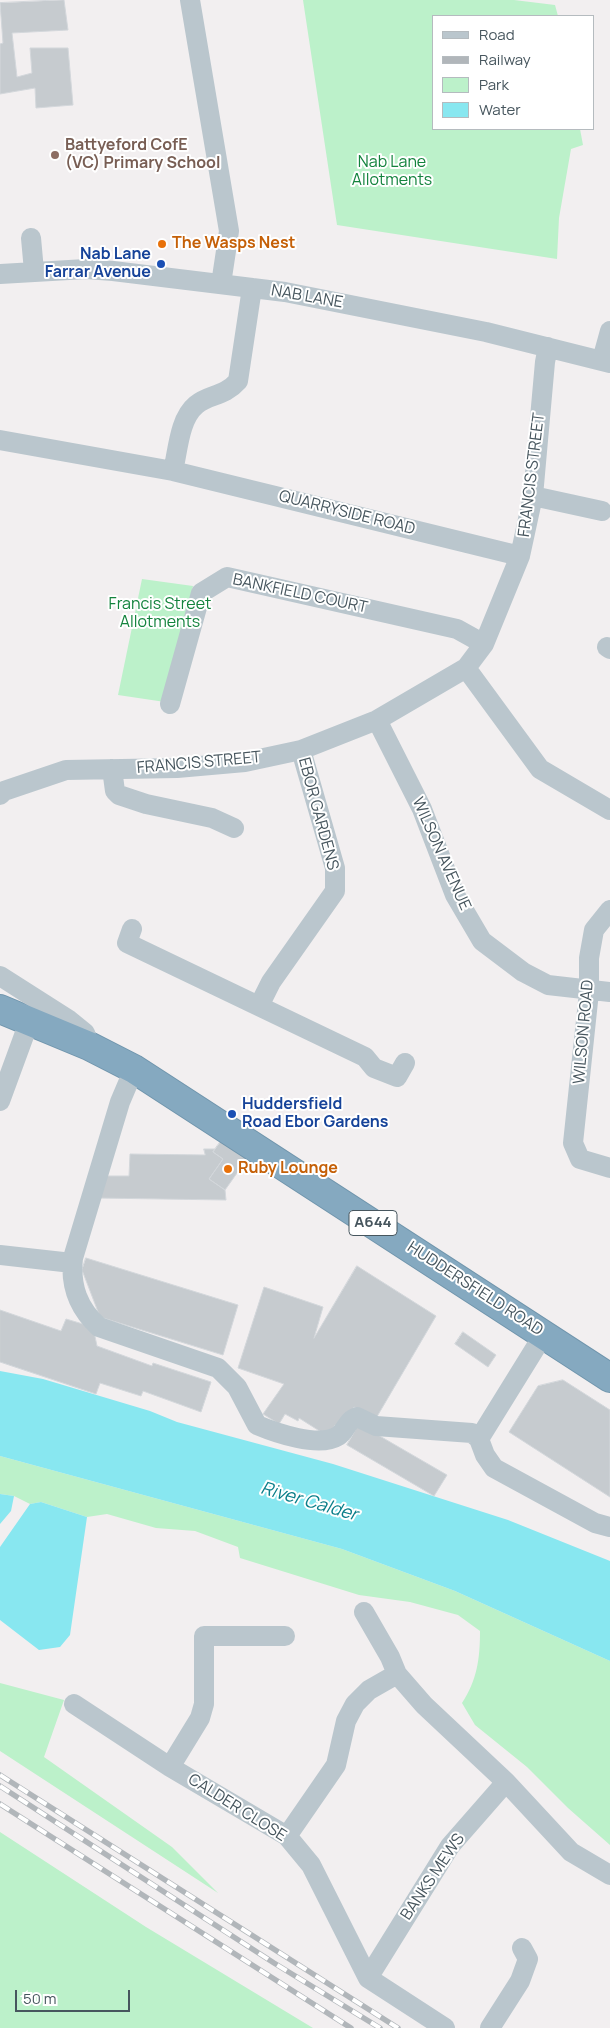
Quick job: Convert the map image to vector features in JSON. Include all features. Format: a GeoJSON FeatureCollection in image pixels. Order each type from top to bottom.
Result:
{"type":"FeatureCollection","features":[{"type":"Feature","properties":{"kind":"highway","name":"HUDDERSFIELD ROAD"},"geometry":{"type":"LineString","coordinates":[[0,1009],[89,1046],[134,1069],[610,1378]]}},
{"type":"Feature","properties":{"kind":"street"},"geometry":{"type":"LineString","coordinates":[[190,0],[229,231],[221,284]]}},
{"type":"Feature","properties":{"kind":"street"},"geometry":{"type":"LineString","coordinates":[[31,238],[34,271]]}},
{"type":"Feature","properties":{"kind":"street","name":"NAB LANE"},"geometry":{"type":"LineString","coordinates":[[0,274],[34,271],[104,270],[252,288],[486,332],[606,361]]}},
{"type":"Feature","properties":{"kind":"street"},"geometry":{"type":"LineString","coordinates":[[173,471],[186,418],[196,405],[229,391],[238,380],[252,288]]}},
{"type":"Feature","properties":{"kind":"street"},"geometry":{"type":"LineString","coordinates":[[606,361],[610,331]]}},
{"type":"Feature","properties":{"kind":"street","name":"FRANCIS STREET"},"geometry":{"type":"LineString","coordinates":[[0,795],[4,790],[66,770],[176,768],[245,762],[301,750],[377,720],[466,668],[484,644],[520,556],[533,496],[548,347]]}},
{"type":"Feature","properties":{"kind":"street","name":"QUARRYSIDE ROAD"},"geometry":{"type":"LineString","coordinates":[[0,440],[173,471],[520,556]]}},
{"type":"Feature","properties":{"kind":"street"},"geometry":{"type":"LineString","coordinates":[[533,496],[602,511]]}},
{"type":"Feature","properties":{"kind":"street","name":"BANKFIELD COURT"},"geometry":{"type":"LineString","coordinates":[[170,704],[201,593],[227,577],[457,629],[484,644]]}},
{"type":"Feature","properties":{"kind":"street"},"geometry":{"type":"LineString","coordinates":[[466,668],[540,769],[610,810]]}},
{"type":"Feature","properties":{"kind":"street","name":"WILSON AVENUE"},"geometry":{"type":"LineString","coordinates":[[377,720],[422,809],[455,895],[482,941],[523,972],[548,985],[589,992],[610,992]]}},
{"type":"Feature","properties":{"kind":"street","name":"EBOR GARDENS"},"geometry":{"type":"LineString","coordinates":[[259,1006],[271,982],[335,891],[335,868],[301,750]]}},
{"type":"Feature","properties":{"kind":"street"},"geometry":{"type":"LineString","coordinates":[[112,769],[113,784],[119,795],[146,804],[212,818],[234,828]]}},
{"type":"Feature","properties":{"kind":"street","name":"WILSON ROAD"},"geometry":{"type":"LineString","coordinates":[[610,910],[594,930],[589,958],[589,992],[573,1143],[580,1159],[610,1168]]}},
{"type":"Feature","properties":{"kind":"street"},"geometry":{"type":"LineString","coordinates":[[132,929],[127,943],[365,1057],[374,1068],[397,1078],[404,1063]]}},
{"type":"Feature","properties":{"kind":"street"},"geometry":{"type":"LineString","coordinates":[[0,976],[69,1020],[85,1033],[89,1046]]}},
{"type":"Feature","properties":{"kind":"street"},"geometry":{"type":"LineString","coordinates":[[0,1101],[29,1022]]}},
{"type":"Feature","properties":{"kind":"street"},"geometry":{"type":"LineString","coordinates":[[134,1069],[120,1102],[72,1263],[71,1272],[79,1302],[85,1315],[99,1327],[218,1368],[237,1387],[257,1425],[278,1434],[327,1440],[338,1436],[352,1419],[356,1417],[376,1426],[472,1433],[479,1439],[485,1455],[494,1468],[595,1523],[610,1527]]}},
{"type":"Feature","properties":{"kind":"street"},"geometry":{"type":"LineString","coordinates":[[0,1255],[72,1263]]}},
{"type":"Feature","properties":{"kind":"street"},"geometry":{"type":"LineString","coordinates":[[479,1439],[544,1334]]}},
{"type":"Feature","properties":{"kind":"street"},"geometry":{"type":"LineString","coordinates":[[364,1612],[390,1656],[397,1674],[424,1705],[506,1782],[571,1852],[610,1875]]}},
{"type":"Feature","properties":{"kind":"street"},"geometry":{"type":"LineString","coordinates":[[170,1767],[200,1718],[204,1704],[204,1636],[285,1636]]}},
{"type":"Feature","properties":{"kind":"street"},"geometry":{"type":"LineString","coordinates":[[287,1836],[336,1765],[346,1721],[355,1704],[369,1690],[397,1674]]}},
{"type":"Feature","properties":{"kind":"street","name":"CALDER CLOSE"},"geometry":{"type":"LineString","coordinates":[[74,1704],[170,1767],[287,1836],[311,1865],[368,1978]]}},
{"type":"Feature","properties":{"kind":"street","name":"BANKS MEWS"},"geometry":{"type":"LineString","coordinates":[[368,1978],[450,1846],[506,1782]]}},
{"type":"Feature","properties":{"kind":"street"},"geometry":{"type":"LineString","coordinates":[[490,2028],[520,1981],[528,1959],[522,1948]]}},
{"type":"Feature","properties":{"kind":"street"},"geometry":{"type":"LineString","coordinates":[[368,1978],[445,2028]]}},
{"type":"Feature","properties":{"kind":"green space","name":"Nab Lane Allotments"},"geometry":{"type":"Polygon","coordinates":[[[303,0],[514,0],[555,5],[558,15],[432,15],[432,130],[580,130],[583,145],[571,149],[559,218],[557,259],[337,225],[303,0]]]}},
{"type":"Feature","properties":{"kind":"green space","name":"Francis Street Allotments"},"geometry":{"type":"Polygon","coordinates":[[[142,579],[193,586],[165,702],[118,695],[142,579]]]}},
{"type":"Feature","properties":{"kind":"green space"},"geometry":{"type":"Polygon","coordinates":[[[0,1456],[342,1549],[455,1591],[610,1661],[610,1845],[568,1808],[527,1767],[475,1725],[462,1703],[477,1669],[480,1631],[458,1615],[410,1602],[359,1595],[240,1558],[238,1547],[195,1531],[156,1528],[107,1514],[87,1517],[41,1502],[30,1504],[14,1496],[0,1494],[0,1456]]]}},
{"type":"Feature","properties":{"kind":"green space"},"geometry":{"type":"Polygon","coordinates":[[[0,1683],[64,1700],[44,1757],[172,1847],[218,1893],[0,1751],[0,1683]]]}},
{"type":"Feature","properties":{"kind":"green space"},"geometry":{"type":"Polygon","coordinates":[[[0,1832],[146,1927],[313,2028],[0,2028],[0,1832]]]}},
{"type":"Feature","properties":{"kind":"water","name":"River Calder"},"geometry":{"type":"Polygon","coordinates":[[[0,1371],[43,1379],[150,1411],[177,1422],[333,1464],[508,1520],[610,1561],[610,1661],[455,1591],[342,1549],[0,1456],[0,1371]]]}},
{"type":"Feature","properties":{"kind":"water"},"geometry":{"type":"Polygon","coordinates":[[[0,1494],[14,1496],[11,1511],[0,1524],[0,1494]]]}},
{"type":"Feature","properties":{"kind":"water"},"geometry":{"type":"Polygon","coordinates":[[[41,1502],[87,1517],[70,1635],[60,1647],[39,1650],[0,1620],[0,1547],[30,1504],[41,1502]]]}},
{"type":"Feature","properties":{"kind":"building"},"geometry":{"type":"Polygon","coordinates":[[[64,0],[68,30],[12,33],[17,77],[32,73],[30,48],[68,48],[73,105],[36,108],[35,88],[0,94],[0,44],[3,43],[0,3],[64,0]]]}},
{"type":"Feature","properties":{"kind":"building","name":"Ruby Lounge"},"geometry":{"type":"Polygon","coordinates":[[[221,1141],[247,1159],[225,1190],[209,1179],[223,1159],[213,1152],[221,1141]]]}},
{"type":"Feature","properties":{"kind":"building"},"geometry":{"type":"Polygon","coordinates":[[[204,1149],[215,1149],[213,1152],[223,1159],[209,1179],[225,1190],[226,1200],[98,1198],[105,1176],[129,1176],[130,1154],[205,1155],[204,1149]]]}},
{"type":"Feature","properties":{"kind":"building"},"geometry":{"type":"Polygon","coordinates":[[[86,1258],[238,1305],[223,1355],[100,1317],[82,1270],[86,1258]]]}},
{"type":"Feature","properties":{"kind":"building"},"geometry":{"type":"Polygon","coordinates":[[[357,1266],[436,1316],[375,1420],[354,1407],[341,1429],[335,1425],[329,1437],[299,1418],[298,1421],[285,1414],[279,1424],[263,1414],[284,1384],[238,1368],[264,1287],[323,1307],[314,1338],[357,1266]]]}},
{"type":"Feature","properties":{"kind":"building"},"geometry":{"type":"Polygon","coordinates":[[[0,1310],[61,1331],[66,1319],[93,1327],[97,1346],[152,1366],[153,1363],[211,1382],[201,1412],[143,1391],[141,1396],[100,1383],[96,1394],[0,1362],[0,1310]]]}},
{"type":"Feature","properties":{"kind":"building"},"geometry":{"type":"Polygon","coordinates":[[[463,1332],[496,1355],[488,1367],[455,1344],[463,1332]]]}},
{"type":"Feature","properties":{"kind":"building"},"geometry":{"type":"Polygon","coordinates":[[[563,1380],[610,1410],[610,1497],[509,1432],[538,1386],[563,1380]]]}},
{"type":"Feature","properties":{"kind":"building"},"geometry":{"type":"Polygon","coordinates":[[[359,1424],[447,1475],[434,1496],[347,1445],[359,1424]]]}},
{"type":"Feature","properties":{"kind":"railway"},"geometry":{"type":"LineString","coordinates":[[0,1775],[398,2028]]}},
{"type":"Feature","properties":{"kind":"railway"},"geometry":{"type":"LineString","coordinates":[[0,1786],[274,1963],[380,2028]]}},
{"type":"Feature","properties":{"kind":"railway"},"geometry":{"type":"LineString","coordinates":[[0,1804],[351,2028]]}},
{"type":"Feature","properties":{"kind":"place","name":"Battyeford CofE (VC) Primary School"},"geometry":{"type":"Point","coordinates":[55,155]}},
{"type":"Feature","properties":{"kind":"place","name":"The Wasps Nest"},"geometry":{"type":"Point","coordinates":[162,244]}},
{"type":"Feature","properties":{"kind":"place","name":"Nab Lane Farrar Avenue"},"geometry":{"type":"Point","coordinates":[161,264]}},
{"type":"Feature","properties":{"kind":"place","name":"Huddersfield Road Ebor Gardens"},"geometry":{"type":"Point","coordinates":[232,1114]}},
{"type":"Feature","properties":{"kind":"place","name":"Ruby Lounge"},"geometry":{"type":"Point","coordinates":[228,1169]}}]}
